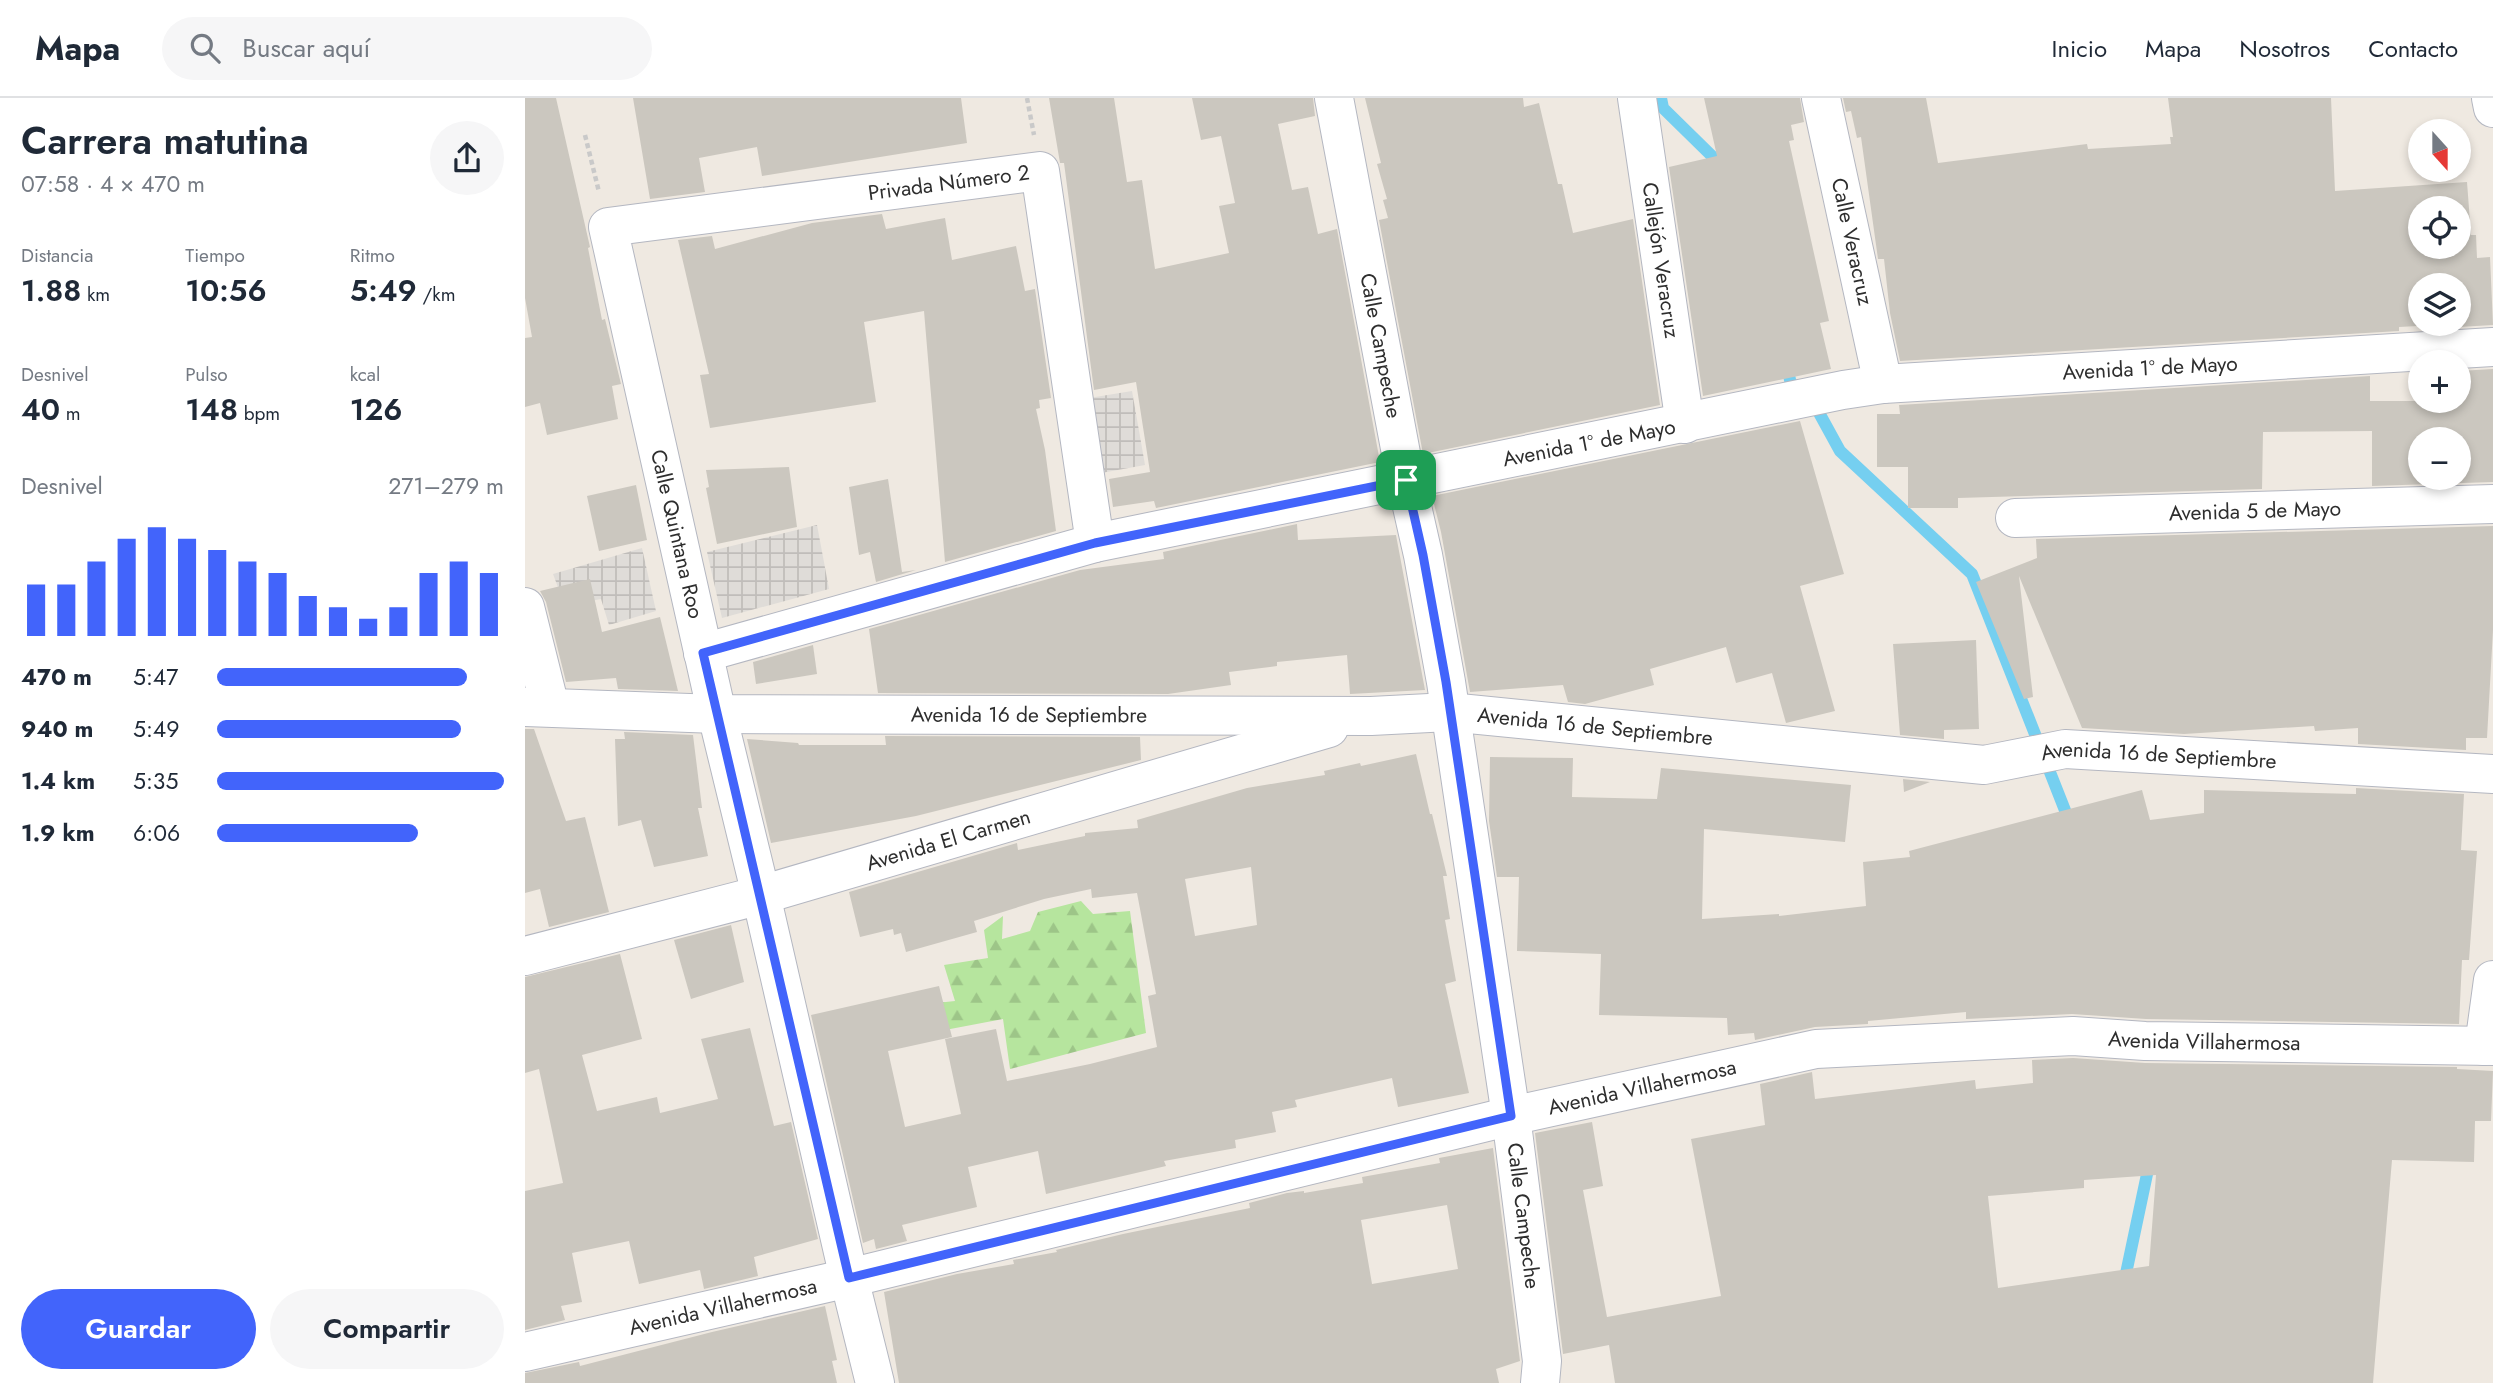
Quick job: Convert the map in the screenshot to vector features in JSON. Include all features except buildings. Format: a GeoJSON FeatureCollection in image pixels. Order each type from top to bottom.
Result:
{"type":"FeatureCollection","features":[{"type":"Feature","properties":{"kind":"street","name":"Calle Campeche"},"geometry":{"type":"LineString","coordinates":[[1334,98],[1406,480],[1423,555],[1449,712],[1511,1116],[1542,1361],[1540,1383]]}},
{"type":"Feature","properties":{"kind":"street","name":"Callejón Veracruz"},"geometry":{"type":"LineString","coordinates":[[1637,98],[1685,424]]}},
{"type":"Feature","properties":{"kind":"street","name":"Calle Veracruz"},"geometry":{"type":"LineString","coordinates":[[1821,98],[1883,384]]}},
{"type":"Feature","properties":{"kind":"street"},"geometry":{"type":"LineString","coordinates":[[2491,98],[2493,108]]}},
{"type":"Feature","properties":{"kind":"street","name":"Privada Número 2"},"geometry":{"type":"LineString","coordinates":[[608,227],[1040,170],[1095,543]]}},
{"type":"Feature","properties":{"kind":"street","name":"Calle Quintana Roo"},"geometry":{"type":"LineString","coordinates":[[608,227],[717,714],[875,1383]]}},
{"type":"Feature","properties":{"kind":"street","name":"Avenida 1º de Mayo"},"geometry":{"type":"LineString","coordinates":[[703,653],[1095,543],[1843,390],[1883,384],[2493,347]]}},
{"type":"Feature","properties":{"kind":"street","name":"Avenida 5 de Mayo"},"geometry":{"type":"LineString","coordinates":[[2015,517],[2493,504]]}},
{"type":"Feature","properties":{"kind":"street"},"geometry":{"type":"LineString","coordinates":[[525,607],[538,707]]}},
{"type":"Feature","properties":{"kind":"street","name":"Avenida 16 de Septiembre"},"geometry":{"type":"LineString","coordinates":[[538,707],[717,714],[1371,716],[1449,712],[1984,765],[2065,749],[2493,775]]}},
{"type":"Feature","properties":{"kind":"street","name":"Avenida El Carmen"},"geometry":{"type":"LineString","coordinates":[[525,956],[761,895],[1371,716]]}},
{"type":"Feature","properties":{"kind":"street"},"geometry":{"type":"LineString","coordinates":[[2488,1046],[2493,980]]}},
{"type":"Feature","properties":{"kind":"street","name":"Avenida Villahermosa"},"geometry":{"type":"LineString","coordinates":[[525,1352],[849,1278],[1511,1116],[1817,1049],[2073,1036],[2145,1041],[2488,1046]]}},
{"type":"Feature","properties":{"kind":"path"},"geometry":{"type":"LineString","coordinates":[[585,135],[608,227]]}},
{"type":"Feature","properties":{"kind":"green space"},"geometry":{"type":"Polygon","coordinates":[[[1081,901],[1093,914],[1130,911],[1146,1033],[1010,1069],[1003,1019],[924,1034],[918,1005],[955,1001],[944,965],[988,958],[984,930],[1003,916],[1002,939],[1030,931],[1038,912],[1081,901]]]}},
{"type":"Feature","properties":{"kind":"shaded area"},"geometry":{"type":"Polygon","coordinates":[[[1132,391],[1145,465],[1096,474],[1083,399],[1132,391]]]}},
{"type":"Feature","properties":{"kind":"shaded area"},"geometry":{"type":"Polygon","coordinates":[[[817,525],[829,589],[722,618],[707,552],[817,525]]]}},
{"type":"Feature","properties":{"kind":"shaded area"},"geometry":{"type":"Polygon","coordinates":[[[642,548],[656,611],[609,625],[601,599],[565,606],[553,574],[642,548]]]}},
{"type":"Feature","properties":{"kind":"waterway"},"geometry":{"type":"LineString","coordinates":[[1661,98],[1663,108],[1717,161],[1725,164]]}},
{"type":"Feature","properties":{"kind":"waterway"},"geometry":{"type":"LineString","coordinates":[[1786,363],[1791,384],[1806,389],[1840,451],[1972,574],[2070,823]]}},
{"type":"Feature","properties":{"kind":"waterway"},"geometry":{"type":"LineString","coordinates":[[2124,1283],[2150,1160]]}},
{"type":"Feature","properties":{"kind":"route"},"geometry":{"type":"LineString","coordinates":[[1406,480],[1423,555],[1446,682],[1511,1116],[849,1278],[703,653],[1095,543],[1406,480]]}}]}
